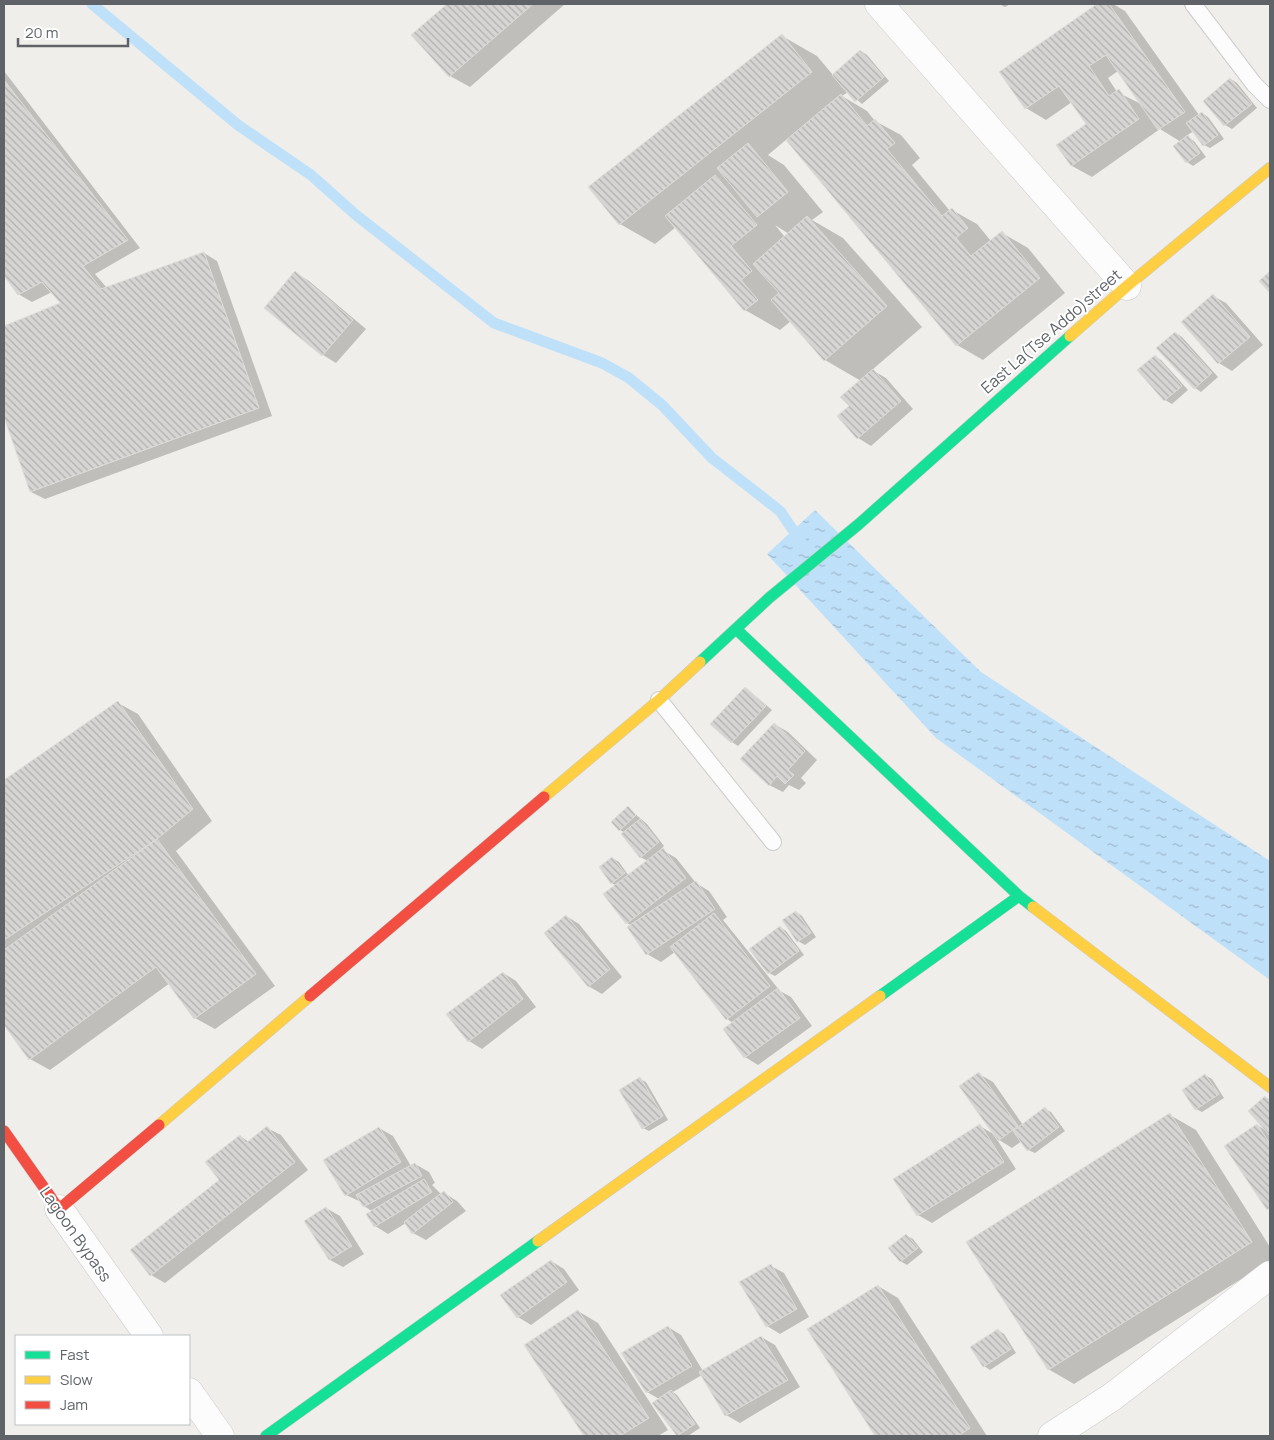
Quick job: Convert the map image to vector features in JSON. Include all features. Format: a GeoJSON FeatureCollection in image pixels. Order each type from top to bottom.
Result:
{"type":"FeatureCollection","features":[{"type":"Feature","properties":{"kind":"street"},"geometry":{"type":"LineString","coordinates":[[878,4],[1126,286]]}},
{"type":"Feature","properties":{"kind":"street","name":"East La(Tse Addo)street"},"geometry":{"type":"LineString","coordinates":[[59,1209],[659,700],[769,598],[859,524],[1126,286],[1270,168]]}},
{"type":"Feature","properties":{"kind":"street"},"geometry":{"type":"LineString","coordinates":[[736,629],[1020,896],[1270,1087]]}},
{"type":"Feature","properties":{"kind":"street"},"geometry":{"type":"LineString","coordinates":[[266,1436],[1020,896]]}},
{"type":"Feature","properties":{"kind":"street","name":"Lagoon Bypass"},"geometry":{"type":"LineString","coordinates":[[4,1132],[148,1335]]}},
{"type":"Feature","properties":{"kind":"street"},"geometry":{"type":"LineString","coordinates":[[1052,1436],[1112,1397],[1270,1275]]}},
{"type":"Feature","properties":{"kind":"street"},"geometry":{"type":"LineString","coordinates":[[190,1393],[220,1436]]}},
{"type":"Feature","properties":{"kind":"lane"},"geometry":{"type":"LineString","coordinates":[[1193,4],[1254,84],[1270,100]]}},
{"type":"Feature","properties":{"kind":"lane"},"geometry":{"type":"LineString","coordinates":[[659,700],[773,842]]}},
{"type":"Feature","properties":{"kind":"water"},"geometry":{"type":"Polygon","coordinates":[[[815,510],[981,672],[1270,861],[1270,980],[936,738],[767,554],[815,510]]]}},
{"type":"Feature","properties":{"kind":"building"},"geometry":{"type":"Polygon","coordinates":[[[447,4],[533,4],[449,77],[411,35],[447,4]]]}},
{"type":"Feature","properties":{"kind":"building"},"geometry":{"type":"Polygon","coordinates":[[[1097,4],[1109,4],[1185,112],[1158,130],[1106,55],[1089,66],[1109,96],[1119,89],[1139,119],[1071,166],[1056,145],[1086,124],[1059,86],[1025,109],[999,72],[1097,4]]]}},
{"type":"Feature","properties":{"kind":"building"},"geometry":{"type":"Polygon","coordinates":[[[782,34],[812,72],[619,225],[588,187],[782,34]]]}},
{"type":"Feature","properties":{"kind":"building"},"geometry":{"type":"Polygon","coordinates":[[[860,50],[884,77],[855,102],[832,75],[860,50]]]}},
{"type":"Feature","properties":{"kind":"building"},"geometry":{"type":"Polygon","coordinates":[[[1230,78],[1252,104],[1224,126],[1203,101],[1230,78]]]}},
{"type":"Feature","properties":{"kind":"building"},"geometry":{"type":"Polygon","coordinates":[[[4,80],[128,240],[83,266],[101,289],[204,252],[259,408],[30,492],[4,417],[4,326],[60,303],[42,282],[18,295],[4,276],[4,80]]]}},
{"type":"Feature","properties":{"kind":"building"},"geometry":{"type":"Polygon","coordinates":[[[841,94],[867,126],[875,119],[895,143],[887,149],[942,216],[952,208],[968,228],[956,238],[971,256],[1002,231],[1040,278],[956,346],[786,140],[841,94]]]}},
{"type":"Feature","properties":{"kind":"building"},"geometry":{"type":"Polygon","coordinates":[[[1202,112],[1218,135],[1203,146],[1186,123],[1202,112]]]}},
{"type":"Feature","properties":{"kind":"building"},"geometry":{"type":"Polygon","coordinates":[[[1188,135],[1200,153],[1186,163],[1173,146],[1188,135]]]}},
{"type":"Feature","properties":{"kind":"building"},"geometry":{"type":"Polygon","coordinates":[[[748,143],[788,192],[757,217],[717,168],[748,143]]]}},
{"type":"Feature","properties":{"kind":"building"},"geometry":{"type":"Polygon","coordinates":[[[715,175],[757,225],[731,246],[752,271],[741,280],[758,300],[744,311],[665,216],[715,175]]]}},
{"type":"Feature","properties":{"kind":"building"},"geometry":{"type":"Polygon","coordinates":[[[807,216],[887,306],[824,361],[771,300],[779,293],[753,264],[807,216]]]}},
{"type":"Feature","properties":{"kind":"building"},"geometry":{"type":"Polygon","coordinates":[[[295,271],[353,320],[322,356],[264,308],[295,271]]]}},
{"type":"Feature","properties":{"kind":"building"},"geometry":{"type":"Polygon","coordinates":[[[1270,271],[1270,293],[1259,281],[1270,271]]]}},
{"type":"Feature","properties":{"kind":"building"},"geometry":{"type":"Polygon","coordinates":[[[1213,294],[1250,337],[1218,364],[1181,322],[1213,294]]]}},
{"type":"Feature","properties":{"kind":"building"},"geometry":{"type":"Polygon","coordinates":[[[1175,332],[1212,373],[1194,389],[1156,348],[1175,332]]]}},
{"type":"Feature","properties":{"kind":"building"},"geometry":{"type":"Polygon","coordinates":[[[1155,355],[1182,386],[1164,401],[1137,370],[1155,355]]]}},
{"type":"Feature","properties":{"kind":"building"},"geometry":{"type":"Polygon","coordinates":[[[873,369],[901,401],[857,439],[837,416],[849,406],[840,397],[873,369]]]}},
{"type":"Feature","properties":{"kind":"building"},"geometry":{"type":"Polygon","coordinates":[[[745,687],[766,706],[731,743],[710,724],[745,687]]]}},
{"type":"Feature","properties":{"kind":"building"},"geometry":{"type":"Polygon","coordinates":[[[118,701],[193,809],[157,839],[4,940],[4,780],[118,701]]]}},
{"type":"Feature","properties":{"kind":"building"},"geometry":{"type":"Polygon","coordinates":[[[774,723],[805,751],[788,770],[794,775],[785,784],[777,776],[769,786],[740,759],[774,723]]]}},
{"type":"Feature","properties":{"kind":"building"},"geometry":{"type":"Polygon","coordinates":[[[628,806],[636,815],[619,831],[611,822],[628,806]]]}},
{"type":"Feature","properties":{"kind":"building"},"geometry":{"type":"Polygon","coordinates":[[[640,819],[659,842],[640,858],[621,834],[640,819]]]}},
{"type":"Feature","properties":{"kind":"building"},"geometry":{"type":"Polygon","coordinates":[[[157,839],[256,974],[194,1019],[156,967],[29,1060],[4,1025],[4,950],[157,839]]]}},
{"type":"Feature","properties":{"kind":"building"},"geometry":{"type":"Polygon","coordinates":[[[663,848],[686,878],[626,924],[603,894],[663,848]]]}},
{"type":"Feature","properties":{"kind":"building"},"geometry":{"type":"Polygon","coordinates":[[[612,857],[625,873],[611,884],[599,867],[612,857]]]}},
{"type":"Feature","properties":{"kind":"building"},"geometry":{"type":"Polygon","coordinates":[[[696,881],[715,909],[646,955],[627,927],[696,881]]]}},
{"type":"Feature","properties":{"kind":"building"},"geometry":{"type":"Polygon","coordinates":[[[796,911],[811,933],[797,942],[782,920],[796,911]]]}},
{"type":"Feature","properties":{"kind":"building"},"geometry":{"type":"Polygon","coordinates":[[[714,913],[770,986],[726,1020],[670,947],[714,913]]]}},
{"type":"Feature","properties":{"kind":"building"},"geometry":{"type":"Polygon","coordinates":[[[566,915],[610,969],[588,987],[544,933],[566,915]]]}},
{"type":"Feature","properties":{"kind":"building"},"geometry":{"type":"Polygon","coordinates":[[[780,926],[799,951],[768,974],[749,949],[780,926]]]}},
{"type":"Feature","properties":{"kind":"building"},"geometry":{"type":"Polygon","coordinates":[[[503,972],[523,999],[468,1042],[446,1014],[503,972]]]}},
{"type":"Feature","properties":{"kind":"building"},"geometry":{"type":"Polygon","coordinates":[[[778,988],[800,1018],[744,1058],[723,1029],[778,988]]]}},
{"type":"Feature","properties":{"kind":"building"},"geometry":{"type":"Polygon","coordinates":[[[979,1072],[1018,1126],[998,1141],[959,1086],[979,1072]]]}},
{"type":"Feature","properties":{"kind":"building"},"geometry":{"type":"Polygon","coordinates":[[[1205,1074],[1219,1094],[1195,1110],[1182,1090],[1205,1074]]]}},
{"type":"Feature","properties":{"kind":"building"},"geometry":{"type":"Polygon","coordinates":[[[640,1077],[663,1116],[642,1129],[619,1090],[640,1077]]]}},
{"type":"Feature","properties":{"kind":"building"},"geometry":{"type":"Polygon","coordinates":[[[1265,1096],[1270,1102],[1270,1136],[1248,1111],[1265,1096]]]}},
{"type":"Feature","properties":{"kind":"building"},"geometry":{"type":"Polygon","coordinates":[[[1045,1107],[1059,1127],[1027,1151],[1013,1131],[1045,1107]]]}},
{"type":"Feature","properties":{"kind":"building"},"geometry":{"type":"Polygon","coordinates":[[[1170,1113],[1252,1242],[1048,1370],[966,1242],[1170,1113]]]}},
{"type":"Feature","properties":{"kind":"building"},"geometry":{"type":"Polygon","coordinates":[[[980,1124],[1004,1162],[917,1216],[893,1179],[980,1124]]]}},
{"type":"Feature","properties":{"kind":"building"},"geometry":{"type":"Polygon","coordinates":[[[1257,1124],[1270,1144],[1270,1208],[1267,1210],[1224,1146],[1257,1124]]]}},
{"type":"Feature","properties":{"kind":"building"},"geometry":{"type":"Polygon","coordinates":[[[267,1126],[295,1162],[150,1276],[130,1250],[219,1180],[205,1162],[240,1135],[246,1143],[267,1126]]]}},
{"type":"Feature","properties":{"kind":"building"},"geometry":{"type":"Polygon","coordinates":[[[379,1127],[401,1162],[345,1196],[323,1160],[379,1127]]]}},
{"type":"Feature","properties":{"kind":"building"},"geometry":{"type":"Polygon","coordinates":[[[415,1163],[422,1176],[363,1207],[356,1195],[415,1163]]]}},
{"type":"Feature","properties":{"kind":"building"},"geometry":{"type":"Polygon","coordinates":[[[424,1179],[432,1192],[374,1227],[366,1214],[424,1179]]]}},
{"type":"Feature","properties":{"kind":"building"},"geometry":{"type":"Polygon","coordinates":[[[444,1191],[453,1202],[412,1234],[404,1222],[444,1191]]]}},
{"type":"Feature","properties":{"kind":"building"},"geometry":{"type":"Polygon","coordinates":[[[326,1207],[352,1246],[329,1260],[304,1221],[326,1207]]]}},
{"type":"Feature","properties":{"kind":"building"},"geometry":{"type":"Polygon","coordinates":[[[906,1234],[918,1248],[900,1262],[888,1248],[906,1234]]]}},
{"type":"Feature","properties":{"kind":"building"},"geometry":{"type":"Polygon","coordinates":[[[551,1260],[567,1282],[517,1318],[500,1295],[551,1260]]]}},
{"type":"Feature","properties":{"kind":"building"},"geometry":{"type":"Polygon","coordinates":[[[771,1264],[797,1309],[766,1327],[739,1282],[771,1264]]]}},
{"type":"Feature","properties":{"kind":"building"},"geometry":{"type":"Polygon","coordinates":[[[878,1285],[970,1428],[958,1436],[875,1436],[807,1329],[878,1285]]]}},
{"type":"Feature","properties":{"kind":"building"},"geometry":{"type":"Polygon","coordinates":[[[578,1310],[649,1418],[620,1436],[584,1436],[524,1345],[578,1310]]]}},
{"type":"Feature","properties":{"kind":"building"},"geometry":{"type":"Polygon","coordinates":[[[668,1326],[692,1366],[646,1393],[621,1353],[668,1326]]]}},
{"type":"Feature","properties":{"kind":"building"},"geometry":{"type":"Polygon","coordinates":[[[998,1329],[1011,1349],[983,1367],[970,1347],[998,1329]]]}},
{"type":"Feature","properties":{"kind":"building"},"geometry":{"type":"Polygon","coordinates":[[[761,1336],[788,1380],[725,1416],[699,1372],[761,1336]]]}},
{"type":"Feature","properties":{"kind":"building"},"geometry":{"type":"Polygon","coordinates":[[[671,1390],[695,1424],[677,1436],[652,1403],[671,1390]]]}},
{"type":"Feature","properties":{"kind":"waterway"},"geometry":{"type":"LineString","coordinates":[[92,4],[238,125],[311,175],[356,215],[494,323],[602,363],[629,378],[662,405],[712,458],[780,511],[801,542]]}},
{"type":"Feature","properties":{"kind":"traffic: fast"},"geometry":{"type":"LineString","coordinates":[[700,662],[769,598],[859,524],[1070,336]]}},
{"type":"Feature","properties":{"kind":"traffic: fast"},"geometry":{"type":"LineString","coordinates":[[736,629],[1019,896],[1033,907]]}},
{"type":"Feature","properties":{"kind":"traffic: fast"},"geometry":{"type":"LineString","coordinates":[[880,996],[1019,896]]}},
{"type":"Feature","properties":{"kind":"traffic: fast"},"geometry":{"type":"LineString","coordinates":[[266,1436],[538,1241]]}},
{"type":"Feature","properties":{"kind":"traffic: slow"},"geometry":{"type":"LineString","coordinates":[[1070,336],[1127,286],[1270,168]]}},
{"type":"Feature","properties":{"kind":"traffic: slow"},"geometry":{"type":"LineString","coordinates":[[544,797],[659,700],[700,662]]}},
{"type":"Feature","properties":{"kind":"traffic: slow"},"geometry":{"type":"LineString","coordinates":[[1033,907],[1270,1087]]}},
{"type":"Feature","properties":{"kind":"traffic: slow"},"geometry":{"type":"LineString","coordinates":[[159,1125],[310,996]]}},
{"type":"Feature","properties":{"kind":"traffic: slow"},"geometry":{"type":"LineString","coordinates":[[538,1241],[880,996]]}},
{"type":"Feature","properties":{"kind":"traffic: jam"},"geometry":{"type":"LineString","coordinates":[[310,996],[544,797]]}},
{"type":"Feature","properties":{"kind":"traffic: jam"},"geometry":{"type":"LineString","coordinates":[[4,1131],[59,1209],[159,1125]]}}]}
